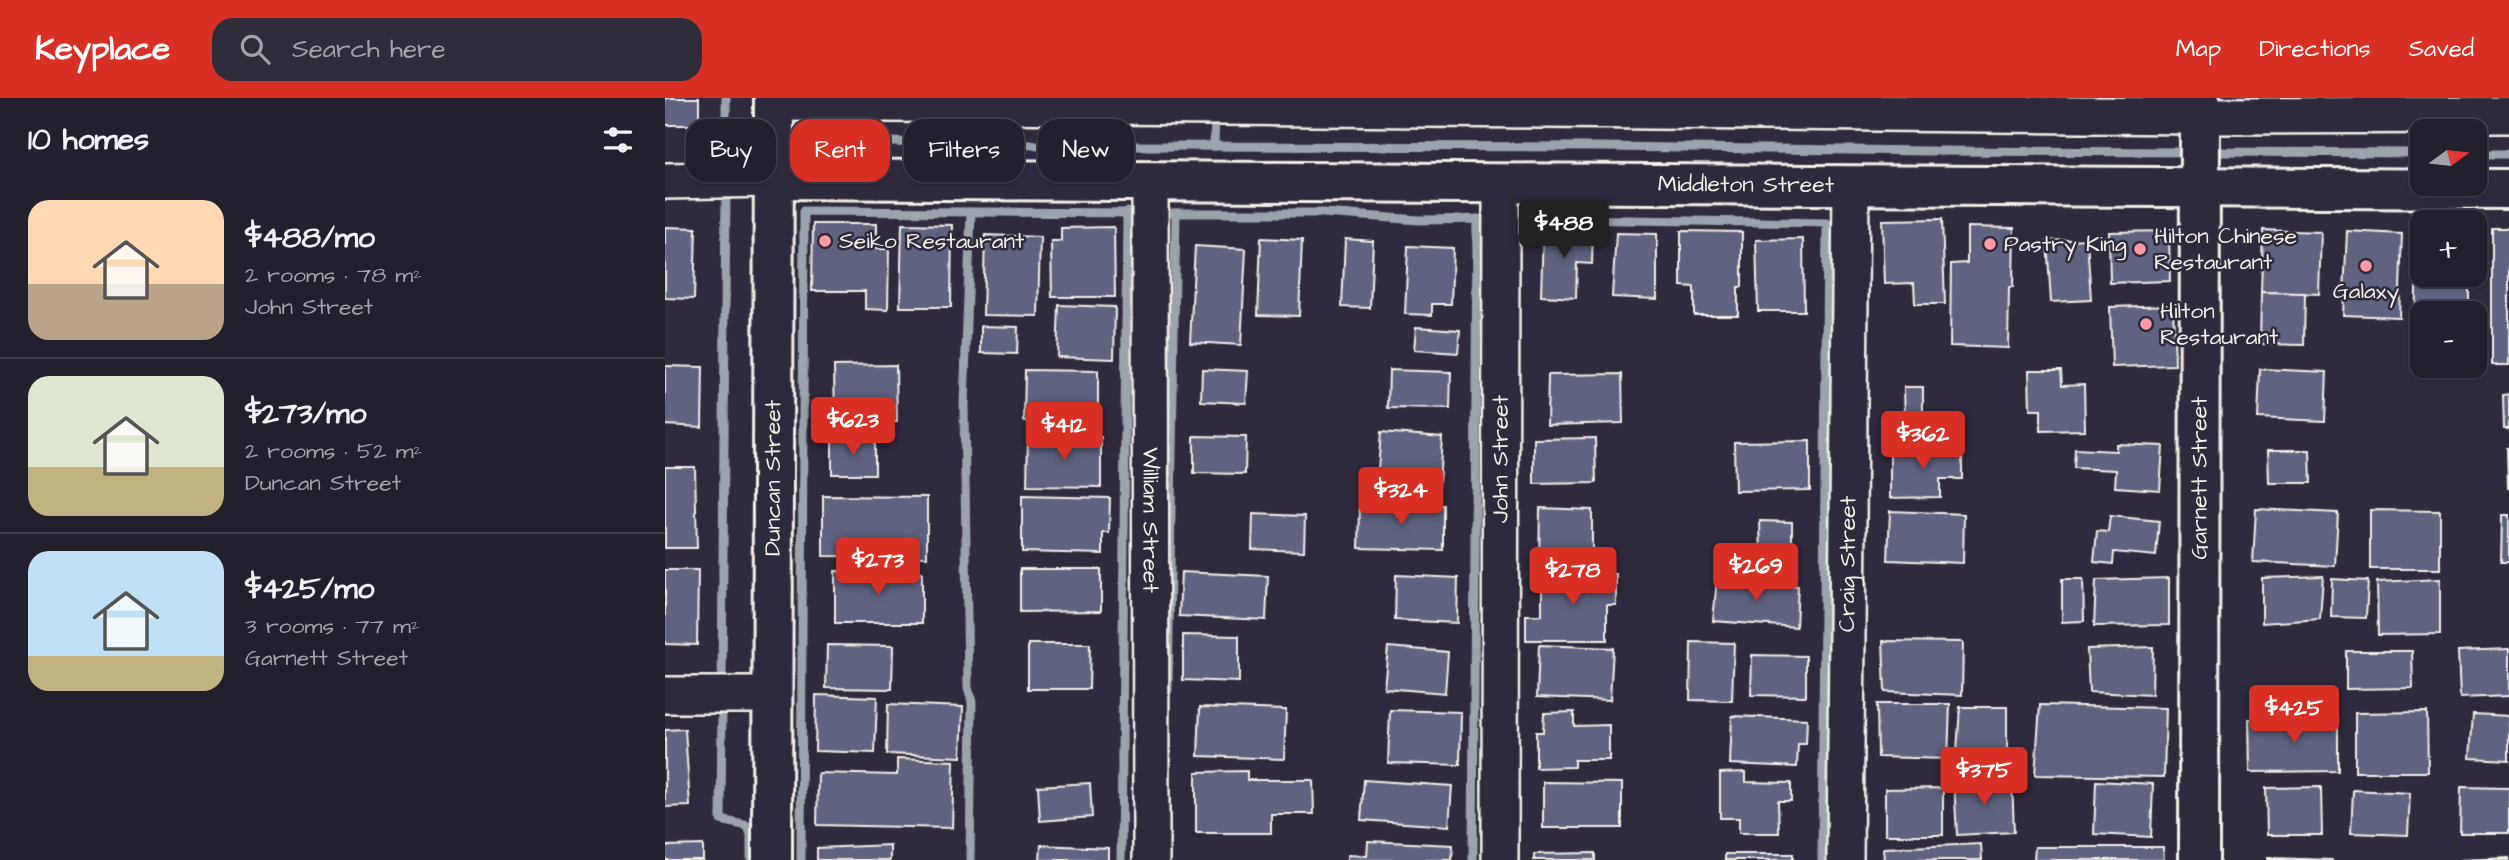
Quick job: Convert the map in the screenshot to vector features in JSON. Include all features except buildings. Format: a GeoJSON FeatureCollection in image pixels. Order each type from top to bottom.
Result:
{"type":"FeatureCollection","features":[{"type":"Feature","properties":{"kind":"street"},"geometry":{"type":"LineString","coordinates":[[773,100],[1232,105],[2200,107],[2509,115]]}},
{"type":"Feature","properties":{"kind":"street","name":"Duncan Street"},"geometry":{"type":"LineString","coordinates":[[773,100],[773,119]]}},
{"type":"Feature","properties":{"kind":"street","name":"Garnett Street"},"geometry":{"type":"LineString","coordinates":[[2199,860],[2200,107]]}},
{"type":"Feature","properties":{"kind":"street","name":"Middleton Street"},"geometry":{"type":"LineString","coordinates":[[776,179],[1150,180],[1501,190],[1851,185],[2509,189]]}},
{"type":"Feature","properties":{"kind":"street","name":"William Street"},"geometry":{"type":"LineString","coordinates":[[1150,180],[1151,860]]}},
{"type":"Feature","properties":{"kind":"street"},"geometry":{"type":"LineString","coordinates":[[665,181],[686,182]]}},
{"type":"Feature","properties":{"kind":"street","name":"Duncan Street"},"geometry":{"type":"LineString","coordinates":[[772,860],[761,695],[773,182]]}},
{"type":"Feature","properties":{"kind":"street","name":"Craig Street"},"geometry":{"type":"LineString","coordinates":[[1845,860],[1851,185]]}},
{"type":"Feature","properties":{"kind":"street","name":"John Street"},"geometry":{"type":"LineString","coordinates":[[1500,860],[1501,190]]}},
{"type":"Feature","properties":{"kind":"street"},"geometry":{"type":"LineString","coordinates":[[680,695],[761,695]]}},
{"type":"Feature","properties":{"kind":"waterway"},"geometry":{"type":"LineString","coordinates":[[726,98],[726,119]]}},
{"type":"Feature","properties":{"kind":"waterway"},"geometry":{"type":"LineString","coordinates":[[1214,146],[1215,113]]}},
{"type":"Feature","properties":{"kind":"waterway"},"geometry":{"type":"LineString","coordinates":[[784,140],[1091,146],[2191,152]]}},
{"type":"Feature","properties":{"kind":"waterway"},"geometry":{"type":"LineString","coordinates":[[2208,152],[2410,153]]}},
{"type":"Feature","properties":{"kind":"waterway"},"geometry":{"type":"LineString","coordinates":[[2487,154],[2509,154]]}},
{"type":"Feature","properties":{"kind":"waterway"},"geometry":{"type":"LineString","coordinates":[[722,688],[726,187]]}},
{"type":"Feature","properties":{"kind":"waterway"},"geometry":{"type":"LineString","coordinates":[[801,860],[804,211],[1143,213]]}},
{"type":"Feature","properties":{"kind":"waterway"},"geometry":{"type":"LineString","coordinates":[[970,860],[972,702],[968,688],[964,406],[971,212]]}},
{"type":"Feature","properties":{"kind":"waterway"},"geometry":{"type":"LineString","coordinates":[[1121,860],[1127,212]]}},
{"type":"Feature","properties":{"kind":"waterway"},"geometry":{"type":"LineString","coordinates":[[1157,213],[1323,213],[1419,220],[1493,219]]}},
{"type":"Feature","properties":{"kind":"waterway"},"geometry":{"type":"LineString","coordinates":[[1168,690],[1176,213]]}},
{"type":"Feature","properties":{"kind":"waterway"},"geometry":{"type":"LineString","coordinates":[[1507,218],[1827,223],[1822,860]]}},
{"type":"Feature","properties":{"kind":"waterway"},"geometry":{"type":"LineString","coordinates":[[1473,860],[1477,219]]}},
{"type":"Feature","properties":{"kind":"waterway"},"geometry":{"type":"LineString","coordinates":[[722,702],[721,820],[748,826],[751,835],[751,860]]}},
{"type":"Feature","properties":{"kind":"place","name":"Seiko Restaurant"},"geometry":{"type":"Point","coordinates":[825,241]}},
{"type":"Feature","properties":{"kind":"place","name":"Pastry King"},"geometry":{"type":"Point","coordinates":[1990,244]}},
{"type":"Feature","properties":{"kind":"place","name":"Hilton Chinese Restaurant"},"geometry":{"type":"Point","coordinates":[2140,249]}},
{"type":"Feature","properties":{"kind":"place","name":"Galaxy"},"geometry":{"type":"Point","coordinates":[2366,266]}},
{"type":"Feature","properties":{"kind":"place","name":"Hilton Restaurant"},"geometry":{"type":"Point","coordinates":[2146,324]}}]}
